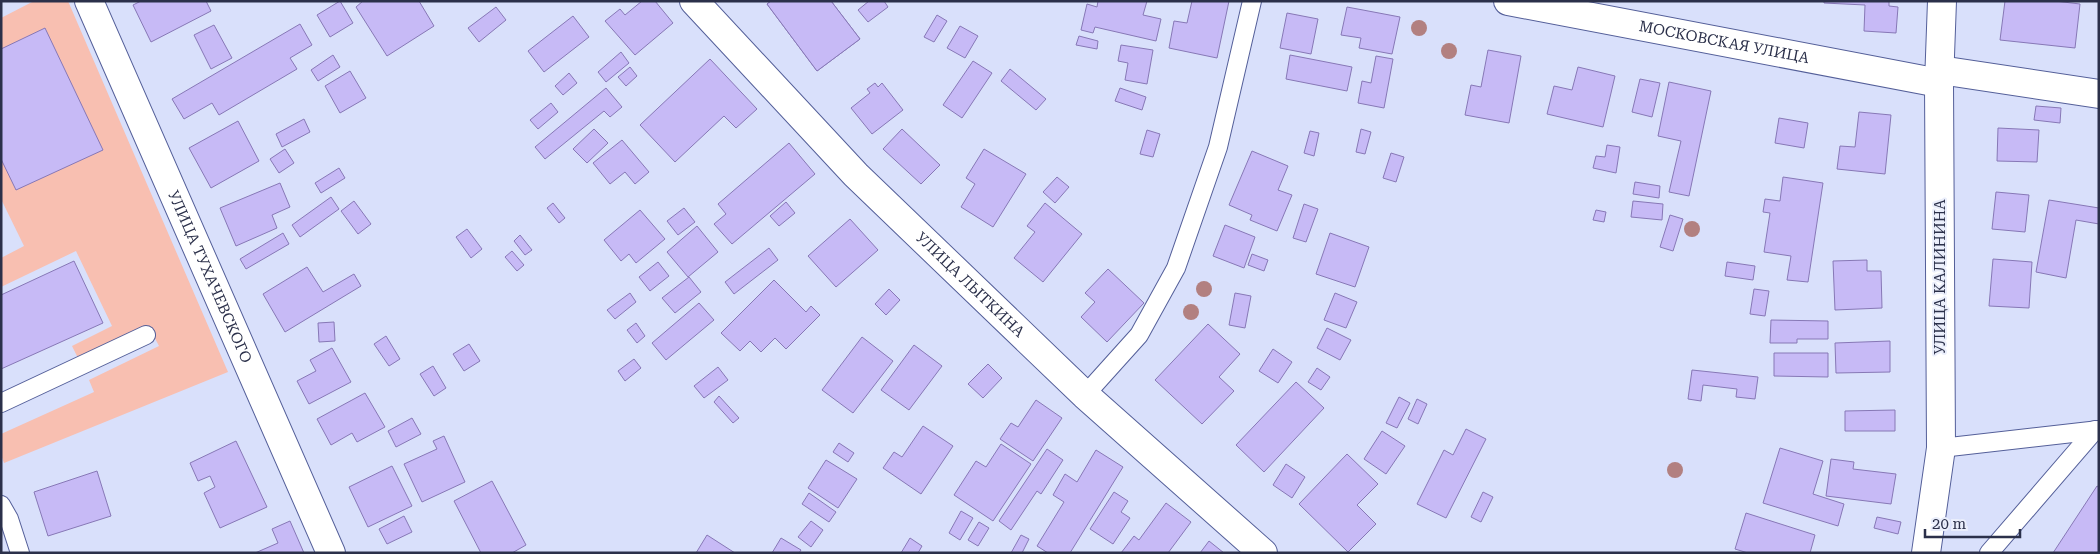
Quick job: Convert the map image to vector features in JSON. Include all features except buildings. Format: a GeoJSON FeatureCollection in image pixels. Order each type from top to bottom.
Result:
{"type":"FeatureCollection","features":[{"type":"Feature","properties":{"kind":"street","name":"УЛИЦА ТУХАЧЕВСКОГО"},"geometry":{"type":"LineString","coordinates":[[88,1],[330,553]]}},
{"type":"Feature","properties":{"kind":"street","name":"УЛИЦА ЛЫТКИНА"},"geometry":{"type":"LineString","coordinates":[[694,1],[856,175],[1085,395],[1264,553]]}},
{"type":"Feature","properties":{"kind":"street","name":"МОСКОВСКАЯ УЛИЦА"},"geometry":{"type":"LineString","coordinates":[[1508,1],[1939,77],[2099,94]]}},
{"type":"Feature","properties":{"kind":"street","name":"УЛИЦА КАЛИНИНА"},"geometry":{"type":"LineString","coordinates":[[1926,553],[1940,448],[1939,77],[1942,1]]}},
{"type":"Feature","properties":{"kind":"lane"},"geometry":{"type":"LineString","coordinates":[[1085,395],[1139,335],[1176,268],[1218,147],[1252,1]]}},
{"type":"Feature","properties":{"kind":"lane"},"geometry":{"type":"LineString","coordinates":[[1,403],[146,335]]}},
{"type":"Feature","properties":{"kind":"lane"},"geometry":{"type":"LineString","coordinates":[[1940,448],[2097,430]]}},
{"type":"Feature","properties":{"kind":"lane"},"geometry":{"type":"LineString","coordinates":[[1989,553],[2097,430]]}},
{"type":"Feature","properties":{"kind":"lane"},"geometry":{"type":"LineString","coordinates":[[1,505],[9,519],[20,553]]}},
{"type":"Feature","properties":{"kind":"shaded area"},"geometry":{"type":"Polygon","coordinates":[[[34,1],[68,1],[228,372],[4,463],[1,455],[1,434],[94,392],[89,380],[159,346],[149,327],[79,360],[72,346],[112,326],[76,251],[1,287],[1,258],[24,246],[1,199],[1,18],[34,1]]]}}]}
